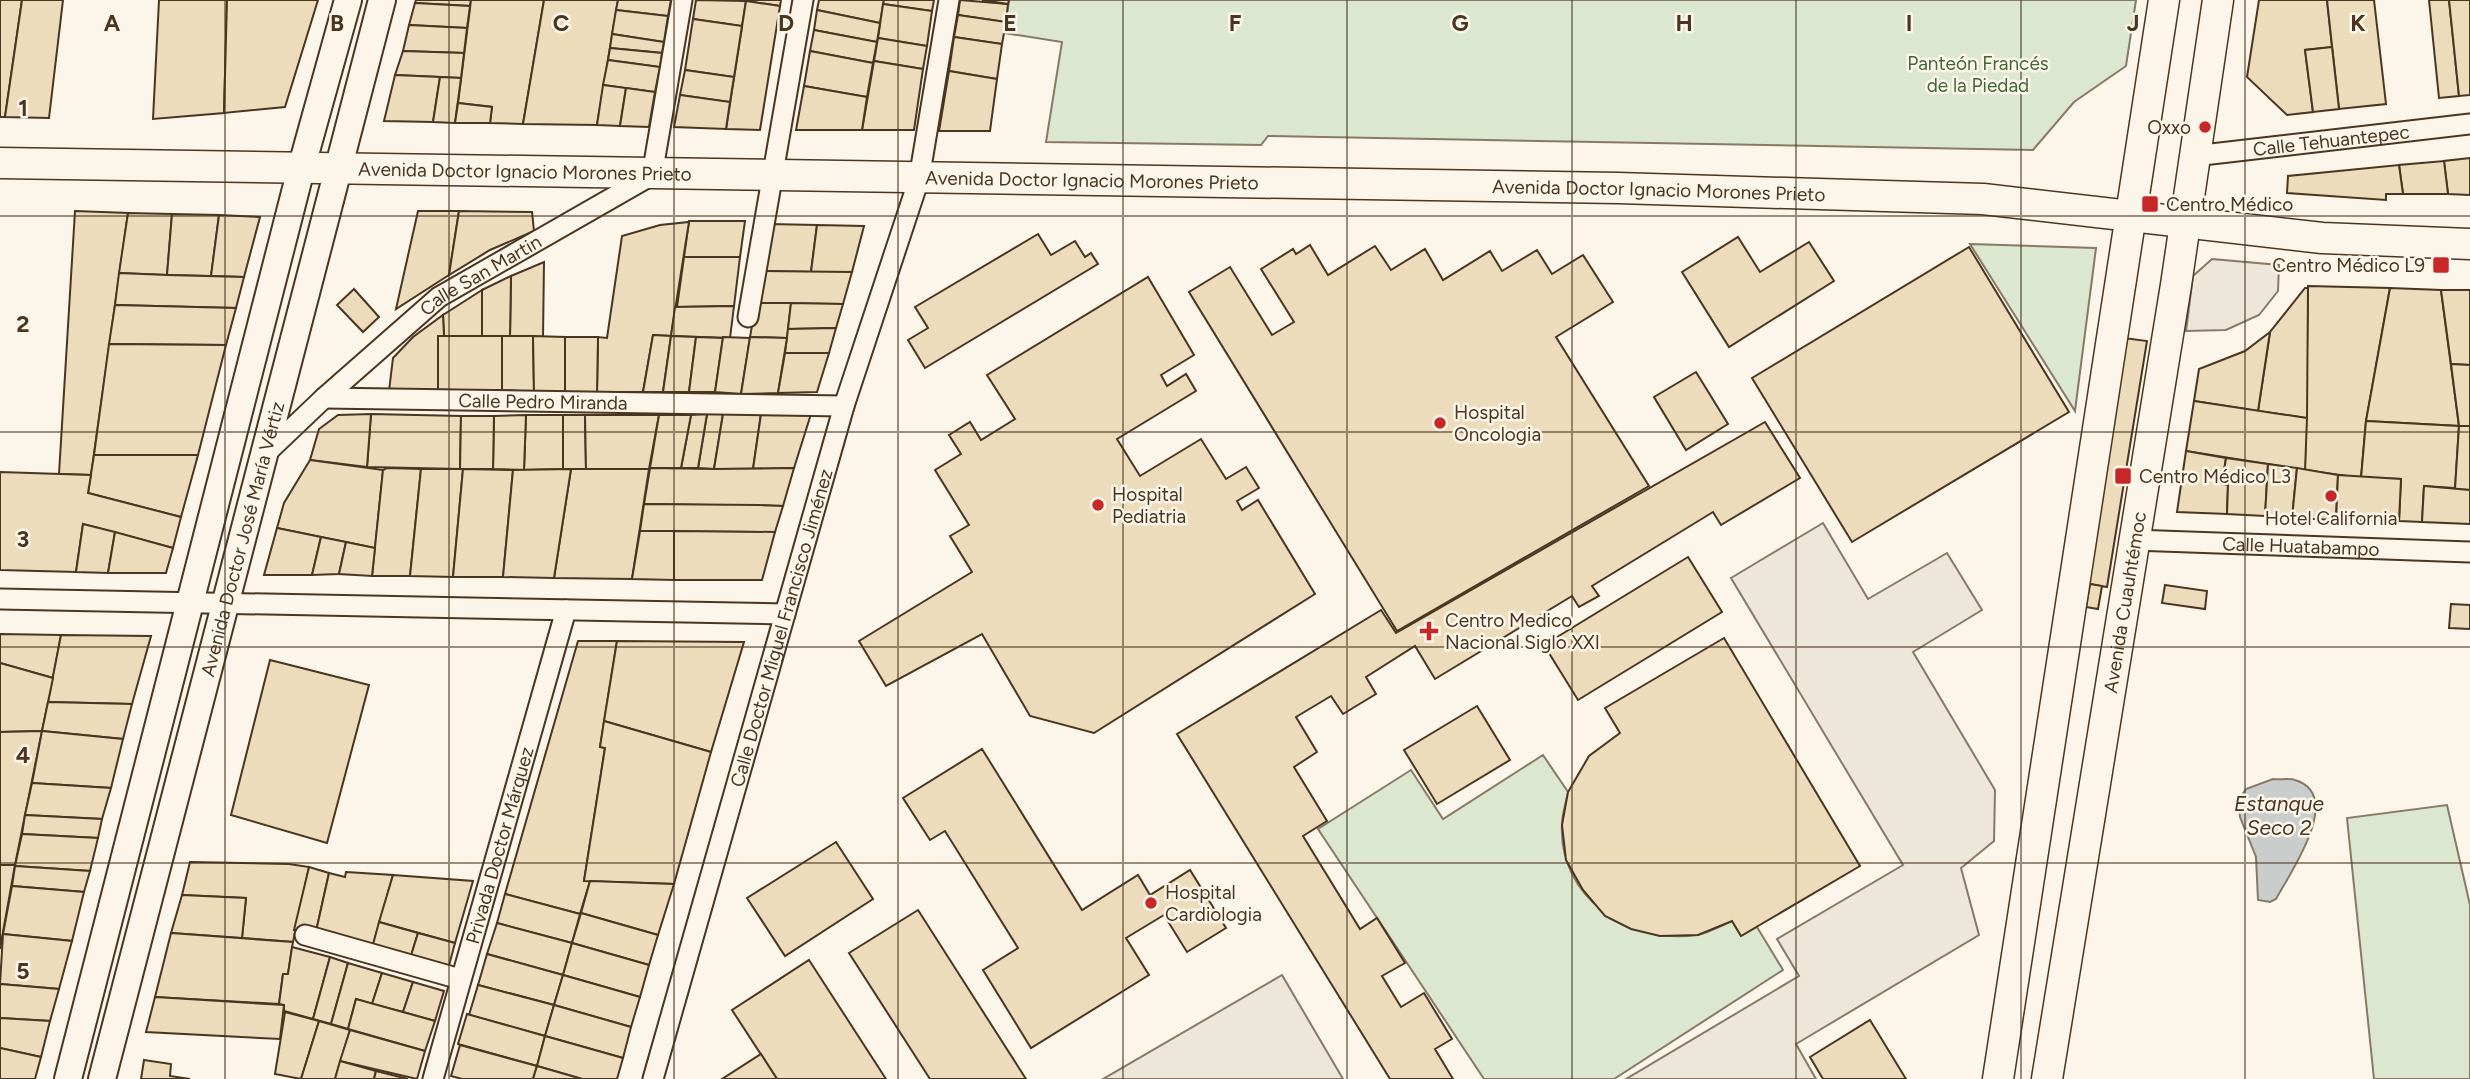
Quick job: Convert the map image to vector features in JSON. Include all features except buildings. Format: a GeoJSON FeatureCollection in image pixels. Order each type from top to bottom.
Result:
{"type":"FeatureCollection","features":[{"type":"Feature","properties":{"kind":"main road","name":"Avenida Doctor José María Vértiz"},"geometry":{"type":"LineString","coordinates":[[68,1079],[301,169],[348,0]]}},
{"type":"Feature","properties":{"kind":"main road","name":"Avenida Doctor José María Vértiz"},"geometry":{"type":"LineString","coordinates":[[102,1079],[382,0]]}},
{"type":"Feature","properties":{"kind":"main road"},"geometry":{"type":"LineString","coordinates":[[1998,1079],[2164,0]]}},
{"type":"Feature","properties":{"kind":"main road","name":"Avenida Cuauhtémoc"},"geometry":{"type":"LineString","coordinates":[[2047,1079],[2176,285],[2183,222],[2218,0]]}},
{"type":"Feature","properties":{"kind":"main road","name":"Avenida Doctor Ignacio Morones Prieto"},"geometry":{"type":"LineString","coordinates":[[0,163],[1618,188],[1956,198],[2322,238],[2470,244]]}},
{"type":"Feature","properties":{"kind":"street"},"geometry":{"type":"LineString","coordinates":[[652,175],[682,0]]}},
{"type":"Feature","properties":{"kind":"street"},"geometry":{"type":"LineString","coordinates":[[748,317],[803,0]]}},
{"type":"Feature","properties":{"kind":"street","name":"Calle Doctor Miguel Francisco Jiménez"},"geometry":{"type":"LineString","coordinates":[[653,1079],[844,406],[919,179],[949,0]]}},
{"type":"Feature","properties":{"kind":"street","name":"Calle Tehuantepec"},"geometry":{"type":"LineString","coordinates":[[2194,156],[2470,124]]}},
{"type":"Feature","properties":{"kind":"street","name":"Calle San Martin"},"geometry":{"type":"LineString","coordinates":[[324,398],[439,297],[652,175]]}},
{"type":"Feature","properties":{"kind":"street"},"geometry":{"type":"LineString","coordinates":[[263,456],[324,398]]}},
{"type":"Feature","properties":{"kind":"street","name":"Calle Pedro Miranda"},"geometry":{"type":"LineString","coordinates":[[324,398],[844,406]]}},
{"type":"Feature","properties":{"kind":"street","name":"Calle Huatabampo"},"geometry":{"type":"LineString","coordinates":[[2133,540],[2470,552]]}},
{"type":"Feature","properties":{"kind":"street"},"geometry":{"type":"LineString","coordinates":[[0,599],[785,614]]}},
{"type":"Feature","properties":{"kind":"street","name":"Privada Doctor Márquez"},"geometry":{"type":"LineString","coordinates":[[433,1079],[566,610]]}},
{"type":"Feature","properties":{"kind":"street"},"geometry":{"type":"LineString","coordinates":[[305,935],[460,979]]}},
{"type":"Feature","properties":{"kind":"green space","name":"Panteón Francés de la Piedad"},"geometry":{"type":"Polygon","coordinates":[[[1009,0],[2136,0],[2126,66],[2074,102],[2033,150],[1268,136],[1261,145],[1046,142],[1062,42],[1004,33],[1009,0]]]}},
{"type":"Feature","properties":{"kind":"green space"},"geometry":{"type":"Polygon","coordinates":[[[1970,244],[2096,248],[2075,411],[1970,244]]]}},
{"type":"Feature","properties":{"kind":"green space"},"geometry":{"type":"Polygon","coordinates":[[[1543,755],[1568,792],[1562,824],[1564,850],[1572,874],[1585,894],[1602,911],[1623,924],[1672,936],[1701,934],[1732,921],[1741,936],[1757,927],[1783,970],[1614,1079],[1484,1079],[1318,829],[1411,770],[1443,819],[1543,755]]]}},
{"type":"Feature","properties":{"kind":"green space"},"geometry":{"type":"Polygon","coordinates":[[[2447,805],[2470,905],[2470,1079],[2374,1079],[2347,818],[2447,805]]]}},
{"type":"Feature","properties":{"kind":"shaded area"},"geometry":{"type":"Polygon","coordinates":[[[2212,259],[2279,265],[2278,291],[2259,315],[2226,330],[2186,331],[2193,276],[2212,259]]]}},
{"type":"Feature","properties":{"kind":"shaded area"},"geometry":{"type":"Polygon","coordinates":[[[1823,523],[1868,599],[1947,553],[1982,610],[1913,652],[1995,790],[1994,841],[1961,868],[1979,935],[1796,1044],[1816,1079],[1626,1079],[1799,976],[1777,939],[1903,865],[1731,578],[1823,523]]]}},
{"type":"Feature","properties":{"kind":"shaded area"},"geometry":{"type":"Polygon","coordinates":[[[1282,975],[1343,1079],[1103,1079],[1282,975]]]}},
{"type":"Feature","properties":{"kind":"water","name":"Estanque Seco 2"},"geometry":{"type":"Polygon","coordinates":[[[2273,779],[2295,780],[2309,788],[2315,801],[2315,817],[2301,854],[2276,899],[2270,902],[2258,900],[2256,857],[2240,817],[2238,801],[2246,789],[2273,779]]]}},
{"type":"Feature","properties":{"kind":"place","name":"Oxxo"},"geometry":{"type":"Point","coordinates":[2205,127]}},
{"type":"Feature","properties":{"kind":"place","name":"Centro Médico"},"geometry":{"type":"Point","coordinates":[2150,204]}},
{"type":"Feature","properties":{"kind":"place","name":"Centro Médico L9"},"geometry":{"type":"Point","coordinates":[2441,265]}},
{"type":"Feature","properties":{"kind":"place","name":"Hospital Oncologia"},"geometry":{"type":"Point","coordinates":[1440,423]}},
{"type":"Feature","properties":{"kind":"place","name":"Centro Médico L3"},"geometry":{"type":"Point","coordinates":[2123,476]}},
{"type":"Feature","properties":{"kind":"place","name":"Hotel California"},"geometry":{"type":"Point","coordinates":[2331,496]}},
{"type":"Feature","properties":{"kind":"place","name":"Hospital Pediatria"},"geometry":{"type":"Point","coordinates":[1098,505]}},
{"type":"Feature","properties":{"kind":"place","name":"Centro Medico Nacional Siglo XXI"},"geometry":{"type":"Point","coordinates":[1429,631]}},
{"type":"Feature","properties":{"kind":"place","name":"Hospital Cardiologia"},"geometry":{"type":"Point","coordinates":[1151,903]}}]}
